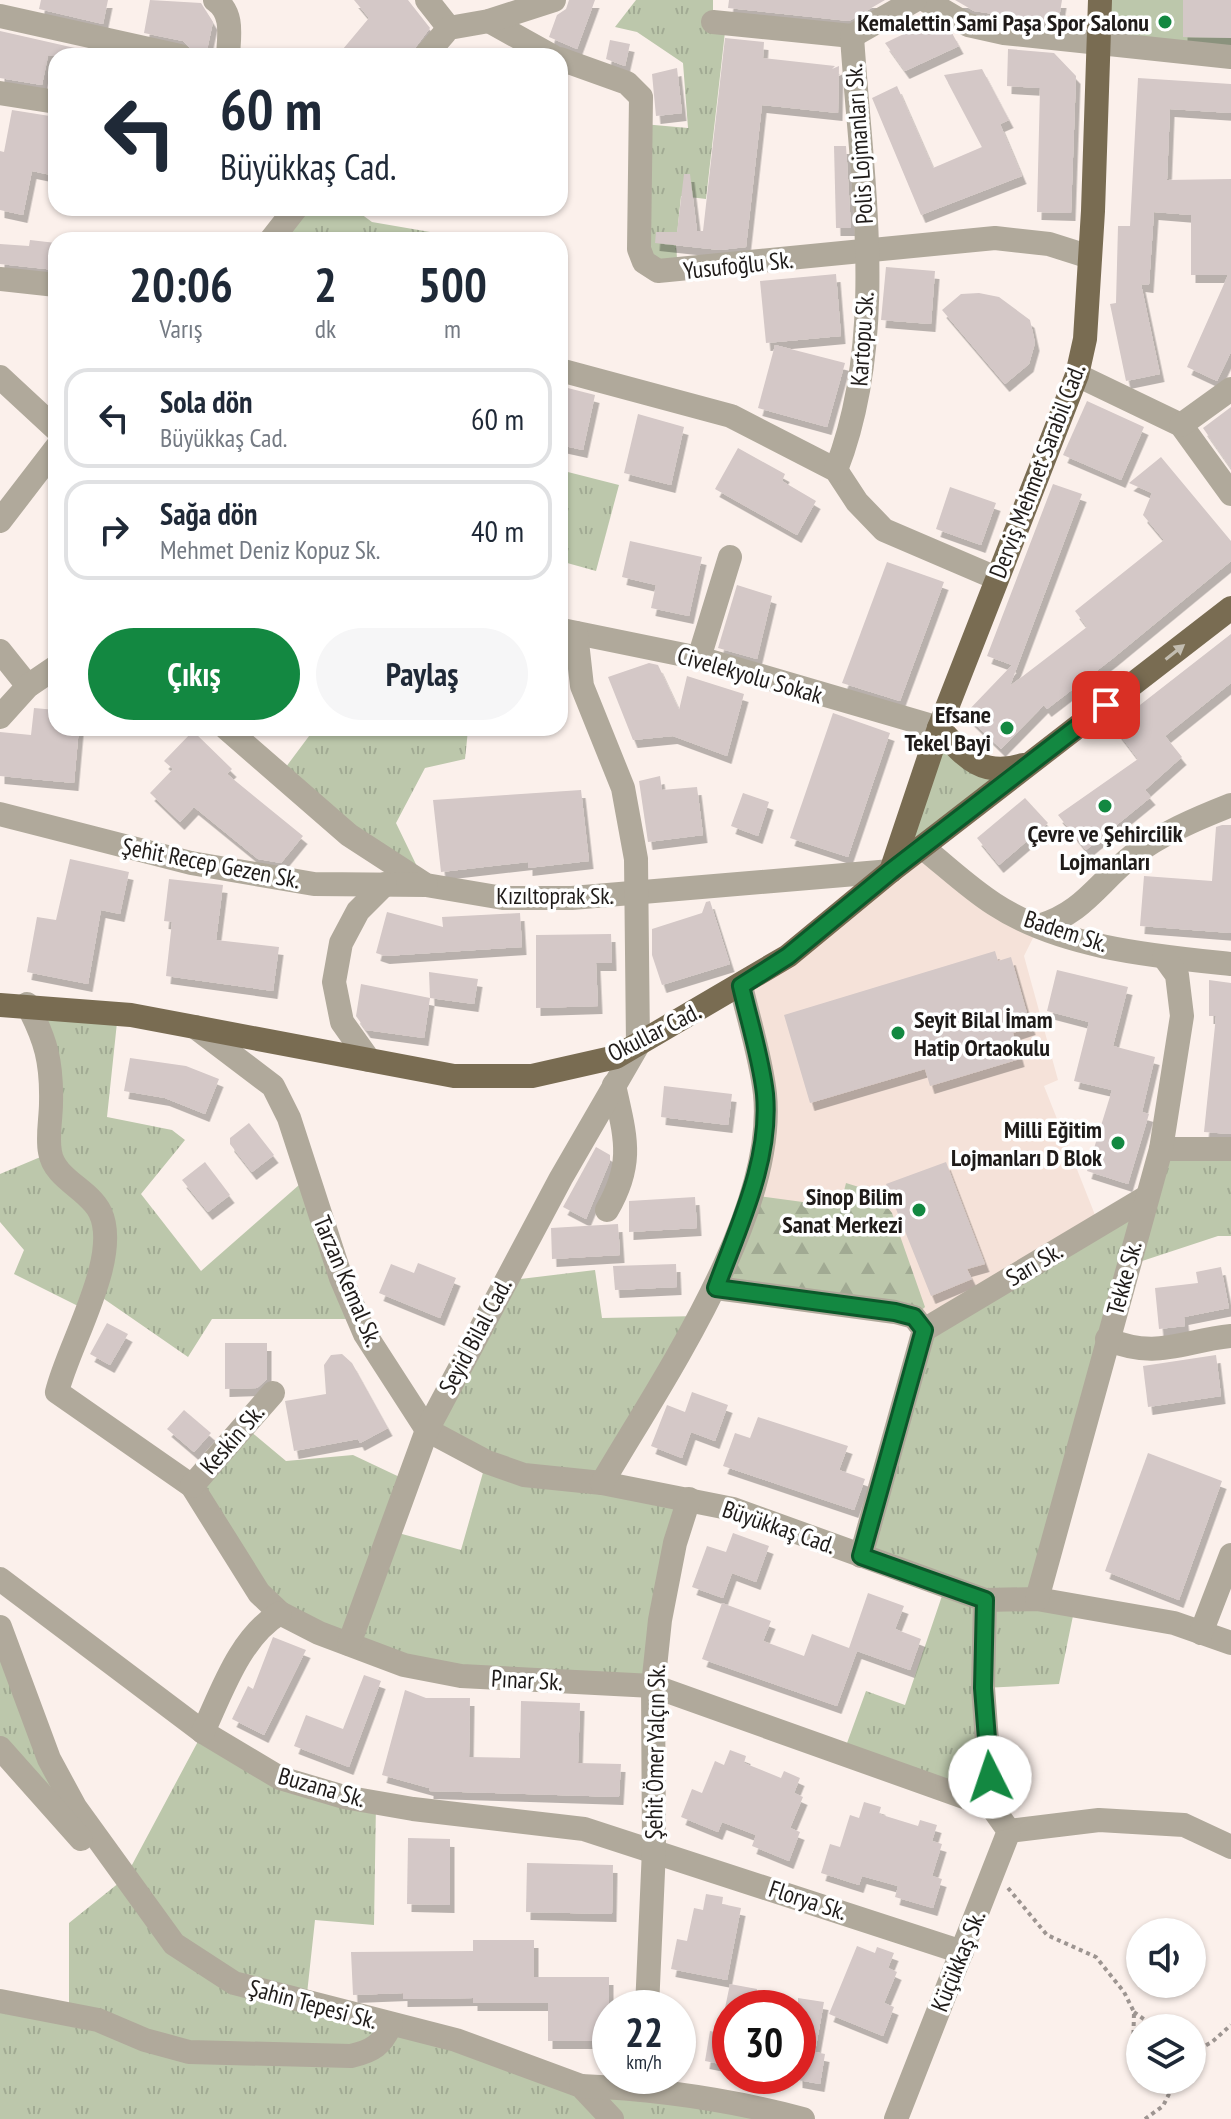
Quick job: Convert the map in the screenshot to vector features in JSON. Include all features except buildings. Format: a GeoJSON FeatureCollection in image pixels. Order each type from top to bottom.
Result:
{"type":"FeatureCollection","features":[{"type":"Feature","properties":{"kind":"main road","name":"Derviş Mehmet Sarabil Cad."},"geometry":{"type":"LineString","coordinates":[[891,871],[939,728],[1077,375],[1085,339],[1100,0]]}},
{"type":"Feature","properties":{"kind":"main road","name":"Okullar Cad."},"geometry":{"type":"LineString","coordinates":[[0,1005],[27,1004],[131,1015],[454,1076],[532,1076],[616,1057],[788,956],[891,871],[1231,608]]}},
{"type":"Feature","properties":{"kind":"main road"},"geometry":{"type":"LineString","coordinates":[[939,728],[960,752],[984,768],[1004,771],[1030,763]]}},
{"type":"Feature","properties":{"kind":"street"},"geometry":{"type":"LineString","coordinates":[[215,0],[223,6],[230,23],[228,48]]}},
{"type":"Feature","properties":{"kind":"street"},"geometry":{"type":"LineString","coordinates":[[427,0],[449,28]]}},
{"type":"Feature","properties":{"kind":"street"},"geometry":{"type":"LineString","coordinates":[[432,48],[449,28],[489,21],[554,0]]}},
{"type":"Feature","properties":{"kind":"street"},"geometry":{"type":"LineString","coordinates":[[713,22],[852,36],[915,0]]}},
{"type":"Feature","properties":{"kind":"street"},"geometry":{"type":"LineString","coordinates":[[925,0],[968,25],[1004,33],[1231,57]]}},
{"type":"Feature","properties":{"kind":"street"},"geometry":{"type":"LineString","coordinates":[[0,16],[144,48]]}},
{"type":"Feature","properties":{"kind":"street"},"geometry":{"type":"LineString","coordinates":[[489,21],[538,48]]}},
{"type":"Feature","properties":{"kind":"street","name":"Polis Lojmanları Sk."},"geometry":{"type":"LineString","coordinates":[[852,36],[866,252]]}},
{"type":"Feature","properties":{"kind":"street","name":"Yusufoğlu Sk."},"geometry":{"type":"LineString","coordinates":[[568,62],[627,83],[641,97],[639,249],[651,268],[678,271],[995,238],[1049,244],[1090,257]]}},
{"type":"Feature","properties":{"kind":"street"},"geometry":{"type":"LineString","coordinates":[[0,93],[48,101]]}},
{"type":"Feature","properties":{"kind":"street"},"geometry":{"type":"LineString","coordinates":[[277,232],[290,216]]}},
{"type":"Feature","properties":{"kind":"street","name":"Kartopu Sk."},"geometry":{"type":"LineString","coordinates":[[836,470],[851,432],[865,365],[866,252]]}},
{"type":"Feature","properties":{"kind":"street"},"geometry":{"type":"LineString","coordinates":[[0,279],[48,284]]}},
{"type":"Feature","properties":{"kind":"street"},"geometry":{"type":"LineString","coordinates":[[568,372],[731,416],[836,470],[857,502],[884,530],[996,578]]}},
{"type":"Feature","properties":{"kind":"street"},"geometry":{"type":"LineString","coordinates":[[1077,375],[1181,425],[1231,494]]}},
{"type":"Feature","properties":{"kind":"street"},"geometry":{"type":"LineString","coordinates":[[0,377],[48,422]]}},
{"type":"Feature","properties":{"kind":"street"},"geometry":{"type":"LineString","coordinates":[[1181,425],[1231,389]]}},
{"type":"Feature","properties":{"kind":"street"},"geometry":{"type":"LineString","coordinates":[[0,521],[48,458]]}},
{"type":"Feature","properties":{"kind":"street"},"geometry":{"type":"LineString","coordinates":[[699,658],[730,557]]}},
{"type":"Feature","properties":{"kind":"street"},"geometry":{"type":"LineString","coordinates":[[568,631],[582,686],[623,788],[636,859],[638,1045]]}},
{"type":"Feature","properties":{"kind":"street","name":"Civelekyolu Sokak"},"geometry":{"type":"LineString","coordinates":[[568,631],[699,658],[939,728]]}},
{"type":"Feature","properties":{"kind":"street"},"geometry":{"type":"LineString","coordinates":[[0,651],[28,686]]}},
{"type":"Feature","properties":{"kind":"street"},"geometry":{"type":"LineString","coordinates":[[0,717],[28,686],[48,672]]}},
{"type":"Feature","properties":{"kind":"street","name":"Kızıltoprak Sk."},"geometry":{"type":"LineString","coordinates":[[235,736],[349,835],[426,885],[503,898],[635,894],[891,871]]}},
{"type":"Feature","properties":{"kind":"street"},"geometry":{"type":"LineString","coordinates":[[1039,926],[1065,918],[1132,855],[1196,819],[1231,805]]}},
{"type":"Feature","properties":{"kind":"street","name":"Şehit Recep Gezen Sk."},"geometry":{"type":"LineString","coordinates":[[0,814],[191,863],[314,884],[426,885]]}},
{"type":"Feature","properties":{"kind":"street","name":"Badem Sk."},"geometry":{"type":"LineString","coordinates":[[922,847],[995,905],[1039,926],[1164,957],[1231,964]]}},
{"type":"Feature","properties":{"kind":"street"},"geometry":{"type":"LineString","coordinates":[[369,1060],[342,1022],[334,982],[341,943],[358,911],[385,884]]}},
{"type":"Feature","properties":{"kind":"street","name":"Tekke Sk."},"geometry":{"type":"LineString","coordinates":[[1037,1599],[1145,1198],[1161,1149],[1182,1016],[1177,975],[1164,957]]}},
{"type":"Feature","properties":{"kind":"street"},"geometry":{"type":"LineString","coordinates":[[602,1483],[716,1288],[750,1195],[764,1139],[765,1094],[741,986]]}},
{"type":"Feature","properties":{"kind":"street","name":"Pınar Sk."},"geometry":{"type":"LineString","coordinates":[[27,1004],[46,1041],[51,1100],[50,1154],[63,1176],[100,1210],[106,1237],[94,1291],[57,1392],[73,1407],[97,1417],[192,1486],[259,1593],[280,1613],[404,1665],[461,1676],[653,1686],[992,1807]]}},
{"type":"Feature","properties":{"kind":"street","name":"Tarzan Kemal Sk."},"geometry":{"type":"LineString","coordinates":[[195,1027],[273,1086],[289,1118],[336,1263],[365,1334],[427,1430],[487,1462],[524,1475],[602,1483]]}},
{"type":"Feature","properties":{"kind":"street","name":"Seyid Bilal Cad."},"geometry":{"type":"LineString","coordinates":[[349,1644],[427,1430],[638,1045]]}},
{"type":"Feature","properties":{"kind":"street"},"geometry":{"type":"LineString","coordinates":[[607,1210],[622,1185],[627,1164],[627,1143],[614,1085]]}},
{"type":"Feature","properties":{"kind":"street"},"geometry":{"type":"LineString","coordinates":[[1161,1149],[1231,1149]]}},
{"type":"Feature","properties":{"kind":"street","name":"Sarı Sk."},"geometry":{"type":"LineString","coordinates":[[924,1330],[1145,1198]]}},
{"type":"Feature","properties":{"kind":"street"},"geometry":{"type":"LineString","coordinates":[[716,1288],[895,1312],[914,1317],[924,1330],[861,1556]]}},
{"type":"Feature","properties":{"kind":"street"},"geometry":{"type":"LineString","coordinates":[[1107,1339],[1133,1350],[1151,1351],[1231,1336]]}},
{"type":"Feature","properties":{"kind":"street","name":"Keskin Sk."},"geometry":{"type":"LineString","coordinates":[[192,1486],[273,1393]]}},
{"type":"Feature","properties":{"kind":"street","name":"Büyükkaş Cad."},"geometry":{"type":"LineString","coordinates":[[602,1483],[689,1499],[780,1524],[985,1600],[1037,1599],[1174,1623],[1231,1643]]}},
{"type":"Feature","properties":{"kind":"street","name":"Şehit Ömer Yalçın Sk."},"geometry":{"type":"LineString","coordinates":[[648,1990],[654,1849],[653,1686],[660,1620],[675,1543],[689,1499]]}},
{"type":"Feature","properties":{"kind":"street"},"geometry":{"type":"LineString","coordinates":[[1201,1633],[1231,1555]]}},
{"type":"Feature","properties":{"kind":"street","name":"Buzana Sk."},"geometry":{"type":"LineString","coordinates":[[0,1579],[203,1732],[280,1778],[344,1797],[413,1809],[584,1829],[654,1849]]}},
{"type":"Feature","properties":{"kind":"street"},"geometry":{"type":"LineString","coordinates":[[985,1600],[983,1688],[992,1807],[1009,1831],[1099,1820],[1184,1825],[1231,1847]]}},
{"type":"Feature","properties":{"kind":"street"},"geometry":{"type":"LineString","coordinates":[[203,1732],[243,1652],[264,1623],[280,1613]]}},
{"type":"Feature","properties":{"kind":"street","name":"Şahin Tepesi Sk."},"geometry":{"type":"LineString","coordinates":[[0,1627],[49,1759],[75,1807],[174,1944],[234,1983],[456,2040],[581,2086],[612,2119]]}},
{"type":"Feature","properties":{"kind":"street"},"geometry":{"type":"LineString","coordinates":[[0,1748],[80,1839],[115,1866]]}},
{"type":"Feature","properties":{"kind":"street","name":"Küçükkaş Sk."},"geometry":{"type":"LineString","coordinates":[[896,2119],[1009,1831]]}},
{"type":"Feature","properties":{"kind":"street","name":"Florya Sk."},"geometry":{"type":"LineString","coordinates":[[654,1849],[962,1952]]}},
{"type":"Feature","properties":{"kind":"street"},"geometry":{"type":"LineString","coordinates":[[0,2001],[98,2020],[145,2040],[189,2052],[351,2056],[372,2051],[384,2040],[391,2024]]}},
{"type":"Feature","properties":{"kind":"street"},"geometry":{"type":"LineString","coordinates":[[581,2086],[592,2085]]}},
{"type":"Feature","properties":{"kind":"street"},"geometry":{"type":"LineString","coordinates":[[696,2092],[803,2119]]}},
{"type":"Feature","properties":{"kind":"path"},"geometry":{"type":"LineString","coordinates":[[994,1870],[1047,1935],[1096,1957],[1124,1992],[1137,2014]]}},
{"type":"Feature","properties":{"kind":"path"},"geometry":{"type":"LineString","coordinates":[[1206,2045],[1231,2025]]}},
{"type":"Feature","properties":{"kind":"path"},"geometry":{"type":"LineString","coordinates":[[1145,2119],[1163,2106],[1169,2094]]}},
{"type":"Feature","properties":{"kind":"shaded area"},"geometry":{"type":"Polygon","coordinates":[[[922,847],[1039,926],[1024,956],[1058,1080],[1044,1086],[1099,1225],[924,1330],[750,1195],[764,1139],[741,986],[922,847]]]}},
{"type":"Feature","properties":{"kind":"green space"},"geometry":{"type":"Polygon","coordinates":[[[636,0],[713,0],[713,22],[726,23],[706,199],[681,196],[676,245],[678,271],[651,268],[643,124],[688,128],[683,63],[637,32],[615,27],[636,0]]]}},
{"type":"Feature","properties":{"kind":"green space","name":"Kemalettin Sami Paşa Spor Salonu"},"geometry":{"type":"Polygon","coordinates":[[[1100,0],[1231,0],[1231,57],[1098,44],[1100,0]]]}},
{"type":"Feature","properties":{"kind":"green space"},"geometry":{"type":"Polygon","coordinates":[[[290,216],[364,216],[372,222],[430,232],[277,232],[290,216]]]}},
{"type":"Feature","properties":{"kind":"green space"},"geometry":{"type":"Polygon","coordinates":[[[568,472],[619,485],[596,571],[568,563],[568,472]]]}},
{"type":"Feature","properties":{"kind":"green space"},"geometry":{"type":"Polygon","coordinates":[[[939,728],[1004,771],[891,871],[939,728]]]}},
{"type":"Feature","properties":{"kind":"green space"},"geometry":{"type":"Polygon","coordinates":[[[309,736],[467,736],[465,759],[425,768],[396,823],[426,885],[280,775],[309,736]]]}},
{"type":"Feature","properties":{"kind":"green space"},"geometry":{"type":"Polygon","coordinates":[[[27,1004],[118,1013],[107,1117],[172,1130],[185,1140],[141,1194],[201,1271],[307,1178],[358,1319],[212,1319],[188,1357],[94,1292],[86,1310],[14,1274],[24,1250],[0,1222],[0,1174],[50,1153],[51,1100],[27,1004]]]}},
{"type":"Feature","properties":{"kind":"green space"},"geometry":{"type":"Polygon","coordinates":[[[1161,1149],[1231,1149],[1231,1236],[1218,1236],[1127,1266],[1037,1598],[1075,1606],[1059,1684],[984,1688],[992,1807],[843,1754],[866,1691],[905,1705],[945,1587],[861,1556],[924,1330],[1145,1198],[1161,1149]]]}},
{"type":"Feature","properties":{"kind":"green space"},"geometry":{"type":"Polygon","coordinates":[[[846,1183],[875,1192],[892,1213],[925,1307],[914,1317],[716,1288],[750,1195],[840,1207],[846,1183]]]}},
{"type":"Feature","properties":{"kind":"green space"},"geometry":{"type":"Polygon","coordinates":[[[595,1270],[602,1318],[699,1316],[602,1483],[689,1499],[653,1686],[461,1676],[280,1613],[192,1486],[244,1426],[286,1461],[353,1455],[408,1481],[391,1531],[461,1550],[486,1462],[427,1430],[504,1281],[595,1270]]]}},
{"type":"Feature","properties":{"kind":"green space"},"geometry":{"type":"Polygon","coordinates":[[[0,1627],[75,1808],[0,1748],[0,1627]]]}},
{"type":"Feature","properties":{"kind":"green space"},"geometry":{"type":"Polygon","coordinates":[[[203,1732],[239,1755],[376,1803],[374,1925],[315,1920],[306,2003],[592,2088],[592,2094],[635,2094],[803,2119],[0,2119],[0,2001],[69,2013],[69,1923],[125,1878],[203,1732]]]}},
{"type":"Feature","properties":{"kind":"place","name":"Kemalettin Sami Paşa Spor Salonu"},"geometry":{"type":"Point","coordinates":[1165,22]}},
{"type":"Feature","properties":{"kind":"place","name":"Efsane Tekel Bayi"},"geometry":{"type":"Point","coordinates":[1007,728]}},
{"type":"Feature","properties":{"kind":"place","name":"Çevre ve Şehircilik Lojmanları"},"geometry":{"type":"Point","coordinates":[1105,806]}},
{"type":"Feature","properties":{"kind":"place","name":"Seyit Bilal İmam Hatip Ortaokulu"},"geometry":{"type":"Point","coordinates":[898,1033]}},
{"type":"Feature","properties":{"kind":"place","name":"Milli Eğitim Lojmanları D Blok"},"geometry":{"type":"Point","coordinates":[1118,1143]}},
{"type":"Feature","properties":{"kind":"place","name":"Sinop Bilim Sanat Merkezi"},"geometry":{"type":"Point","coordinates":[919,1210]}},
{"type":"Feature","properties":{"kind":"route"},"geometry":{"type":"LineString","coordinates":[[990,1777],[983,1688],[985,1600],[861,1556],[924,1330],[914,1317],[895,1312],[716,1288],[750,1195],[764,1139],[765,1094],[741,986],[788,956],[891,871],[1106,705]]}}]}
